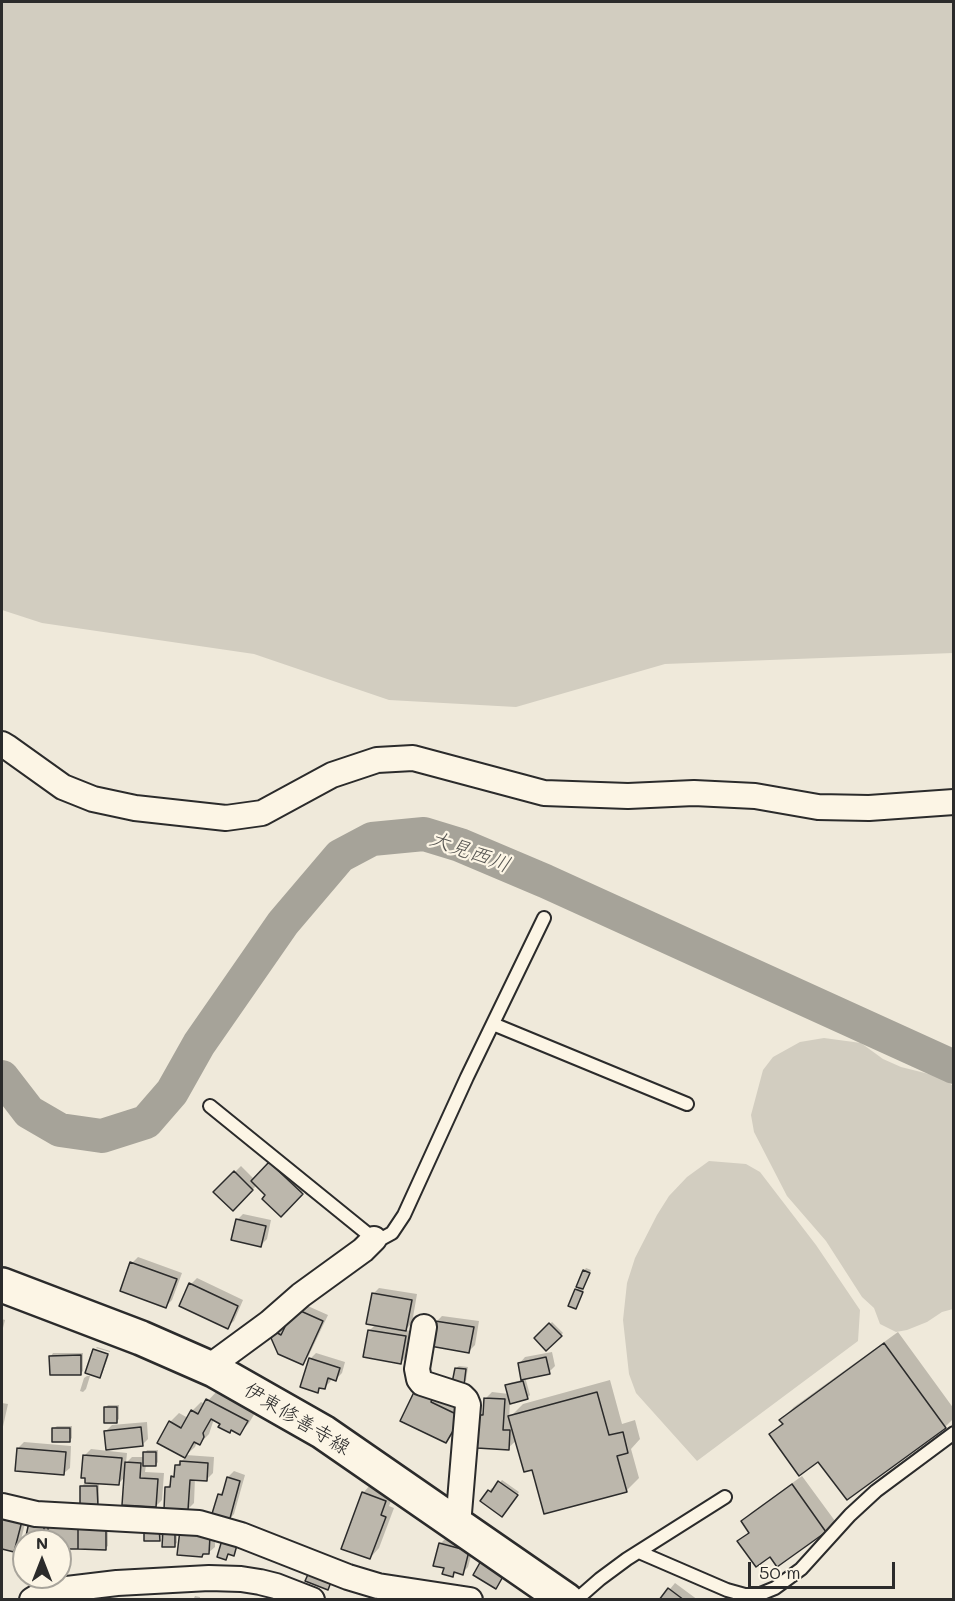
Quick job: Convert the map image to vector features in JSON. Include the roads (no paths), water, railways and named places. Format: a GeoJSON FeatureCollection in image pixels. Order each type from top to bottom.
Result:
{"type":"FeatureCollection","features":[{"type":"Feature","properties":{"kind":"main road","name":"伊東修善寺線"},"geometry":{"type":"LineString","coordinates":[[2,1286],[141,1338],[209,1367],[323,1432],[566,1599]]}},
{"type":"Feature","properties":{"kind":"street"},"geometry":{"type":"LineString","coordinates":[[2,744],[63,787],[93,800],[135,808],[226,818],[262,813],[332,775],[377,760],[413,758],[544,793],[628,796],[694,793],[755,796],[818,807],[869,808],[954,802]]}},
{"type":"Feature","properties":{"kind":"street"},"geometry":{"type":"LineString","coordinates":[[209,1367],[269,1323],[374,1239]]}},
{"type":"Feature","properties":{"kind":"street"},"geometry":{"type":"LineString","coordinates":[[424,1327],[417,1369],[419,1379],[422,1383],[462,1396],[468,1405],[458,1525]]}},
{"type":"Feature","properties":{"kind":"street"},"geometry":{"type":"LineString","coordinates":[[2,1506],[36,1514],[199,1522],[241,1535],[348,1577],[378,1586],[470,1599]]}},
{"type":"Feature","properties":{"kind":"street"},"geometry":{"type":"LineString","coordinates":[[32,1599],[67,1589],[119,1591],[209,1578],[241,1579],[276,1586],[312,1599]]}},
{"type":"Feature","properties":{"kind":"lane"},"geometry":{"type":"LineString","coordinates":[[210,1106],[374,1239],[381,1239],[392,1233],[404,1215],[544,918]]}},
{"type":"Feature","properties":{"kind":"lane"},"geometry":{"type":"LineString","coordinates":[[493,1024],[687,1104]]}},
{"type":"Feature","properties":{"kind":"lane"},"geometry":{"type":"LineString","coordinates":[[639,1552],[727,1590],[758,1595],[775,1588],[801,1569],[850,1515],[876,1491],[954,1433]]}},
{"type":"Feature","properties":{"kind":"lane"},"geometry":{"type":"LineString","coordinates":[[576,1599],[639,1552],[725,1497]]}},
{"type":"Feature","properties":{"kind":"waterway","name":"大見西川"},"geometry":{"type":"LineString","coordinates":[[2,1077],[29,1112],[60,1130],[102,1136],[146,1122],[172,1092],[199,1044],[283,923],[340,856],[372,839],[424,834],[460,845],[545,881],[954,1067]]}}]}
